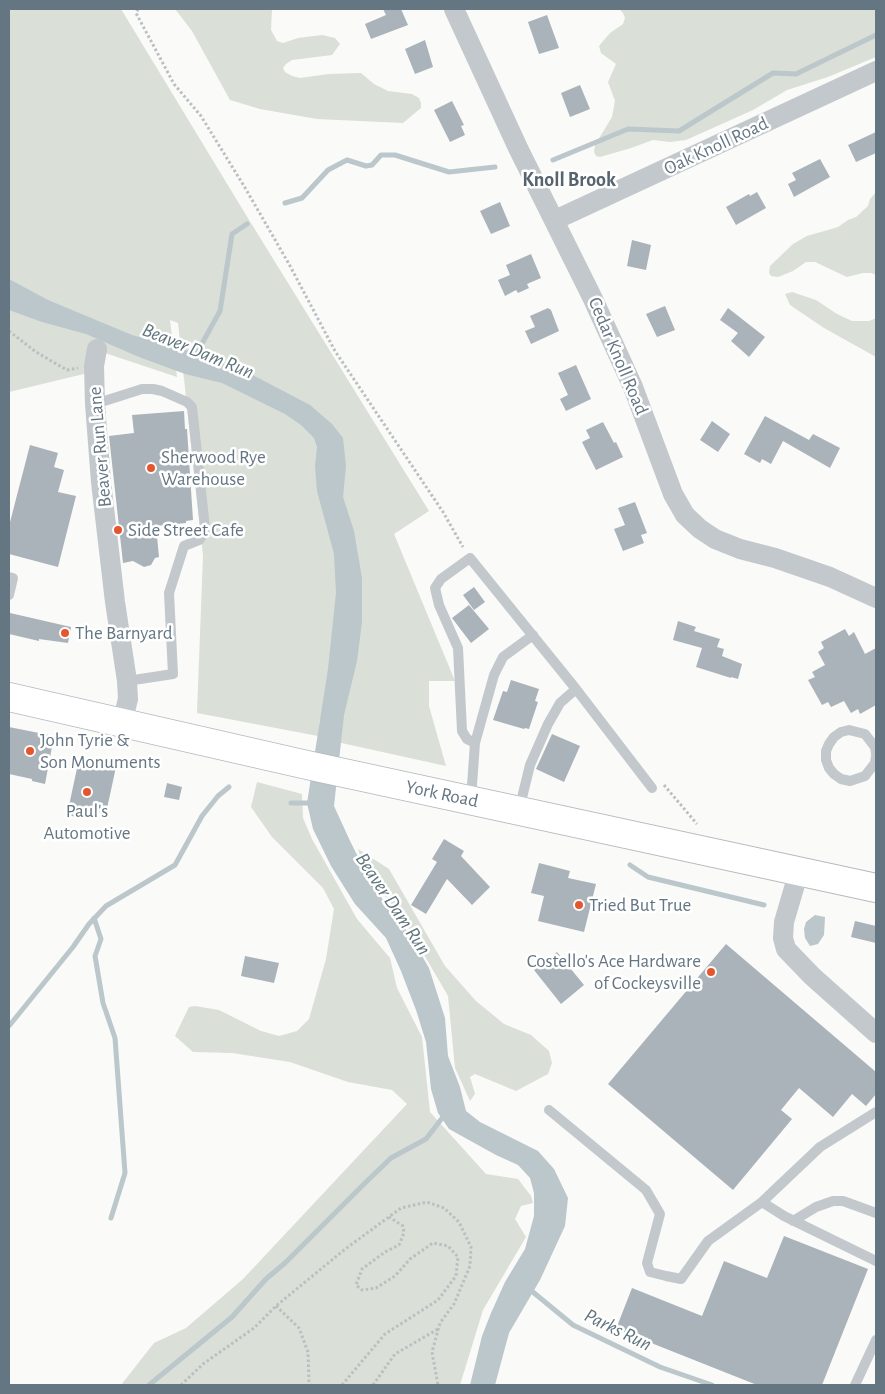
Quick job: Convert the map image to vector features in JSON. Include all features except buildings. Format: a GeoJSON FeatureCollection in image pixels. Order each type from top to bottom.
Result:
{"type":"FeatureCollection","features":[{"type":"Feature","properties":{"kind":"main road","name":"York Road"},"geometry":{"type":"LineString","coordinates":[[9,697],[307,765],[876,888]]}},
{"type":"Feature","properties":{"kind":"street","name":"Cedar Knoll Road"},"geometry":{"type":"LineString","coordinates":[[454,9],[518,148],[556,220],[634,387],[673,494],[685,515],[700,529],[715,539],[740,549],[775,558],[824,575],[876,598]]}},
{"type":"Feature","properties":{"kind":"street","name":"Oak Knoll Road"},"geometry":{"type":"LineString","coordinates":[[556,220],[876,71]]}},
{"type":"Feature","properties":{"kind":"street","name":"Beaver Run Lane"},"geometry":{"type":"LineString","coordinates":[[95,358],[95,404],[102,482],[115,602],[127,681],[128,699],[122,723]]}},
{"type":"Feature","properties":{"kind":"street"},"geometry":{"type":"LineString","coordinates":[[799,871],[784,922],[783,938],[786,950],[876,1033]]}},
{"type":"Feature","properties":{"kind":"lane"},"geometry":{"type":"LineString","coordinates":[[95,404],[142,389],[153,389],[187,402],[192,407],[205,528],[199,540],[184,546],[169,593],[172,674],[127,681]]}},
{"type":"Feature","properties":{"kind":"lane"},"geometry":{"type":"LineString","coordinates":[[475,743],[467,739],[462,731],[458,648],[438,604],[435,588],[441,579],[470,558],[576,689],[652,788]]}},
{"type":"Feature","properties":{"kind":"lane"},"geometry":{"type":"LineString","coordinates":[[9,577],[13,578],[9,595]]}},
{"type":"Feature","properties":{"kind":"lane"},"geometry":{"type":"LineString","coordinates":[[470,800],[475,743],[494,676],[506,654],[533,635]]}},
{"type":"Feature","properties":{"kind":"lane"},"geometry":{"type":"LineString","coordinates":[[519,810],[530,765],[548,724],[560,703],[576,689]]}},
{"type":"Feature","properties":{"kind":"lane"},"geometry":{"type":"LineString","coordinates":[[849,730],[865,734],[876,751],[875,763],[871,770],[865,776],[850,781],[834,774],[826,760],[826,752],[834,737],[841,732],[849,730]]}},
{"type":"Feature","properties":{"kind":"lane"},"geometry":{"type":"LineString","coordinates":[[548,1110],[646,1190],[660,1214],[648,1262],[650,1272],[681,1279],[708,1240],[762,1202],[820,1147],[876,1112]]}},
{"type":"Feature","properties":{"kind":"lane"},"geometry":{"type":"LineString","coordinates":[[793,1221],[816,1207],[833,1201],[843,1201],[876,1213]]}},
{"type":"Feature","properties":{"kind":"lane"},"geometry":{"type":"LineString","coordinates":[[762,1202],[793,1221],[876,1261]]}},
{"type":"Feature","properties":{"kind":"lane"},"geometry":{"type":"LineString","coordinates":[[855,1385],[876,1340]]}},
{"type":"Feature","properties":{"kind":"path"},"geometry":{"type":"LineString","coordinates":[[138,9],[136,13],[174,84],[201,116],[289,264],[335,351],[442,512],[470,558]]}},
{"type":"Feature","properties":{"kind":"path"},"geometry":{"type":"LineString","coordinates":[[9,331],[36,352],[67,370],[95,358]]}},
{"type":"Feature","properties":{"kind":"path"},"geometry":{"type":"LineString","coordinates":[[181,1385],[203,1364],[254,1328],[276,1306],[344,1250],[402,1208],[427,1202],[444,1208],[459,1222],[471,1247],[470,1266],[454,1304],[440,1323],[432,1352],[438,1385]]}},
{"type":"Feature","properties":{"kind":"path"},"geometry":{"type":"LineString","coordinates":[[342,1385],[385,1334],[438,1300],[456,1276],[458,1257],[448,1246],[433,1243],[410,1259],[395,1276],[376,1288],[362,1290],[356,1285],[362,1269],[385,1252],[399,1245],[404,1233],[403,1226],[389,1217]]}},
{"type":"Feature","properties":{"kind":"path"},"geometry":{"type":"LineString","coordinates":[[276,1306],[299,1328],[308,1352],[309,1381],[311,1385]]}},
{"type":"Feature","properties":{"kind":"path"},"geometry":{"type":"LineString","coordinates":[[373,1385],[395,1354],[438,1328]]}},
{"type":"Feature","properties":{"kind":"shaded area"},"geometry":{"type":"Polygon","coordinates":[[[9,9],[121,9],[429,511],[394,534],[455,681],[429,681],[429,706],[446,766],[337,742],[320,719],[318,736],[197,713],[203,556],[178,323],[170,320],[177,377],[99,351],[88,373],[9,392],[9,9]]]}},
{"type":"Feature","properties":{"kind":"shaded area"},"geometry":{"type":"Polygon","coordinates":[[[175,9],[272,9],[271,30],[277,41],[283,43],[298,38],[322,35],[335,38],[340,44],[332,55],[292,60],[283,68],[285,72],[300,78],[329,74],[361,73],[374,84],[388,91],[412,94],[419,98],[421,108],[403,123],[317,119],[260,109],[230,100],[192,31],[175,9]]]}},
{"type":"Feature","properties":{"kind":"shaded area"},"geometry":{"type":"Polygon","coordinates":[[[619,9],[876,9],[876,57],[828,77],[787,90],[753,110],[686,140],[670,142],[653,140],[600,157],[596,156],[594,152],[595,145],[612,117],[615,101],[608,82],[616,64],[601,53],[599,46],[610,33],[623,24],[625,18],[619,9]]]}},
{"type":"Feature","properties":{"kind":"shaded area"},"geometry":{"type":"Polygon","coordinates":[[[876,192],[876,275],[863,273],[847,277],[815,262],[806,262],[793,271],[778,277],[771,276],[769,273],[770,266],[793,244],[807,236],[838,227],[856,217],[868,206],[870,199],[876,192]]]}},
{"type":"Feature","properties":{"kind":"shaded area","name":"Beaver Dam Run"},"geometry":{"type":"Polygon","coordinates":[[[9,279],[48,300],[132,335],[190,351],[245,371],[310,405],[332,424],[343,438],[346,466],[343,497],[354,531],[362,578],[362,622],[357,661],[344,715],[334,806],[374,888],[408,932],[429,968],[445,1018],[448,1056],[460,1087],[466,1111],[480,1122],[538,1151],[554,1169],[568,1198],[565,1226],[540,1280],[509,1333],[495,1385],[470,1385],[482,1336],[491,1313],[505,1282],[525,1249],[534,1216],[534,1193],[530,1178],[518,1165],[449,1129],[438,1113],[431,1089],[426,1042],[401,971],[386,938],[355,904],[331,866],[313,829],[307,803],[328,669],[336,593],[334,554],[317,491],[315,466],[317,447],[314,438],[301,425],[285,414],[222,383],[185,374],[86,334],[42,322],[9,310],[9,279]]]}},
{"type":"Feature","properties":{"kind":"shaded area"},"geometry":{"type":"Polygon","coordinates":[[[792,292],[816,300],[837,314],[852,321],[869,321],[876,318],[876,357],[824,328],[790,305],[785,294],[792,292]]]}},
{"type":"Feature","properties":{"kind":"shaded area"},"geometry":{"type":"Polygon","coordinates":[[[257,782],[302,794],[303,818],[312,839],[357,919],[390,958],[397,988],[422,1037],[430,1112],[486,1174],[518,1179],[531,1196],[533,1203],[521,1206],[515,1219],[526,1237],[483,1310],[460,1385],[121,1385],[154,1343],[186,1328],[243,1279],[407,1104],[392,1090],[348,1082],[290,1062],[232,1053],[193,1052],[175,1036],[189,1007],[195,1006],[219,1010],[261,1031],[279,1036],[297,1031],[309,1019],[326,959],[334,909],[323,888],[272,837],[251,807],[257,782]]]}},
{"type":"Feature","properties":{"kind":"shaded area"},"geometry":{"type":"Polygon","coordinates":[[[358,849],[389,869],[445,966],[476,1001],[504,1024],[531,1035],[549,1051],[552,1063],[548,1074],[516,1091],[475,1074],[470,1077],[475,1094],[470,1101],[455,1068],[448,996],[401,915],[373,882],[362,862],[358,849]]]}},
{"type":"Feature","properties":{"kind":"shaded area"},"geometry":{"type":"Polygon","coordinates":[[[815,915],[825,917],[824,935],[818,944],[810,946],[805,938],[804,929],[806,922],[815,915]]]}},
{"type":"Feature","properties":{"kind":"waterway"},"geometry":{"type":"LineString","coordinates":[[553,160],[628,129],[679,131],[773,73],[796,74],[876,35]]}},
{"type":"Feature","properties":{"kind":"waterway"},"geometry":{"type":"LineString","coordinates":[[285,203],[302,198],[328,170],[347,160],[366,166],[372,165],[381,155],[395,155],[449,172],[495,167]]}},
{"type":"Feature","properties":{"kind":"waterway"},"geometry":{"type":"LineString","coordinates":[[194,358],[220,311],[232,234],[247,224]]}},
{"type":"Feature","properties":{"kind":"waterway"},"geometry":{"type":"LineString","coordinates":[[9,1026],[73,947],[89,924],[106,906],[175,865],[202,816],[218,796],[229,787]]}},
{"type":"Feature","properties":{"kind":"waterway"},"geometry":{"type":"LineString","coordinates":[[291,803],[313,803]]}},
{"type":"Feature","properties":{"kind":"waterway"},"geometry":{"type":"LineString","coordinates":[[630,865],[648,877],[764,905]]}},
{"type":"Feature","properties":{"kind":"waterway"},"geometry":{"type":"LineString","coordinates":[[94,918],[101,939],[95,956],[103,1003],[115,1038],[125,1173],[111,1218]]}},
{"type":"Feature","properties":{"kind":"waterway"},"geometry":{"type":"LineString","coordinates":[[149,1385],[232,1317],[266,1279],[285,1263],[391,1158],[426,1139],[446,1113]]}},
{"type":"Feature","properties":{"kind":"waterway","name":"Parks Run"},"geometry":{"type":"LineString","coordinates":[[528,1288],[573,1325],[660,1367],[712,1385]]}},
{"type":"Feature","properties":{"kind":"place","name":"Sherwood Rye Warehouse"},"geometry":{"type":"Point","coordinates":[151,468]}},
{"type":"Feature","properties":{"kind":"place","name":"Side Street Cafe"},"geometry":{"type":"Point","coordinates":[118,530]}},
{"type":"Feature","properties":{"kind":"place","name":"The Barnyard"},"geometry":{"type":"Point","coordinates":[65,633]}},
{"type":"Feature","properties":{"kind":"place","name":"John Tyrie & Son Monuments"},"geometry":{"type":"Point","coordinates":[30,751]}},
{"type":"Feature","properties":{"kind":"place","name":"Paul's Automotive"},"geometry":{"type":"Point","coordinates":[87,792]}},
{"type":"Feature","properties":{"kind":"place","name":"Tried But True"},"geometry":{"type":"Point","coordinates":[579,905]}},
{"type":"Feature","properties":{"kind":"place","name":"Costello's Ace Hardware of Cockeysville"},"geometry":{"type":"Point","coordinates":[711,972]}},
{"type":"Feature","properties":{"kind":"district","name":"Knoll Brook"},"geometry":{"type":"Point","coordinates":[569,180]}}]}
